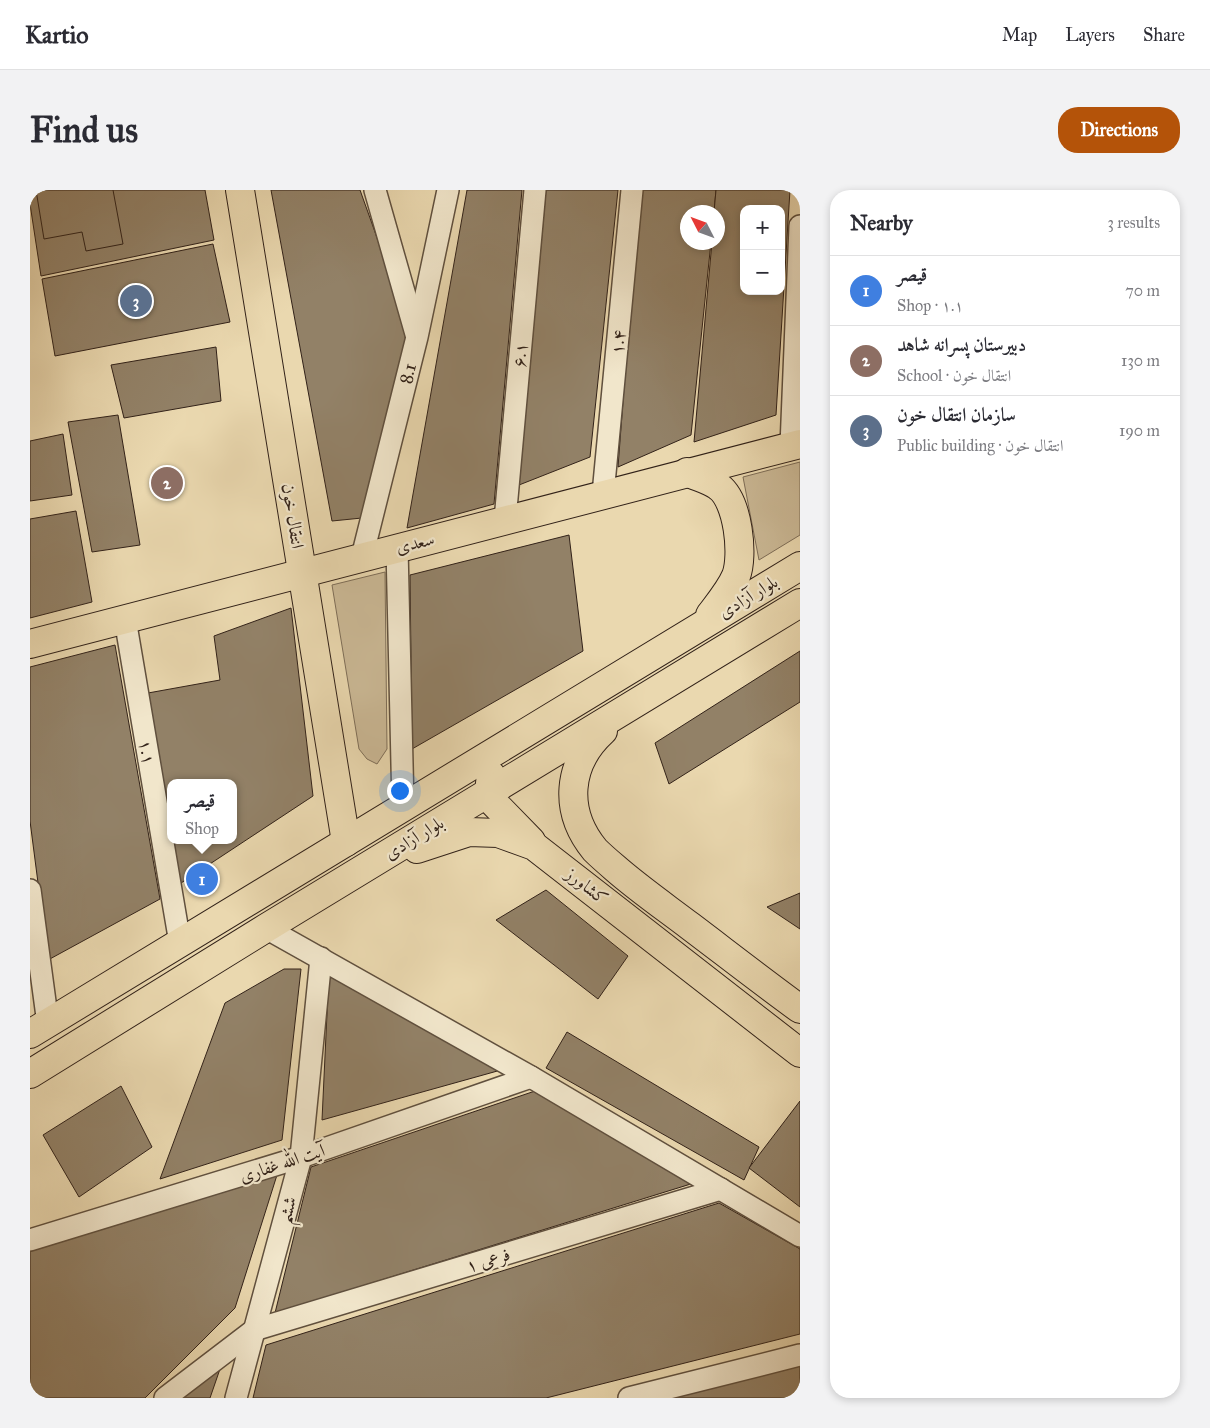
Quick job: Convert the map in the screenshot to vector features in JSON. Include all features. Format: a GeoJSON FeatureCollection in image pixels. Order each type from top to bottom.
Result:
{"type":"FeatureCollection","features":[{"type":"Feature","properties":{"kind":"main road","name":"انتقال خون"},"geometry":{"type":"LineString","coordinates":[[240,190],[346,842]]}},
{"type":"Feature","properties":{"kind":"main road","name":"سعدی"},"geometry":{"type":"LineString","coordinates":[[30,644],[796,445]]}},
{"type":"Feature","properties":{"kind":"main road"},"geometry":{"type":"LineString","coordinates":[[687,472],[718,486],[724,492],[733,512],[737,532],[739,558],[736,576],[703,625]]}},
{"type":"Feature","properties":{"kind":"main road","name":"بلوار آزادی"},"geometry":{"type":"LineString","coordinates":[[39,1029],[800,566]]}},
{"type":"Feature","properties":{"kind":"main road","name":"بلوار آزادی"},"geometry":{"type":"LineString","coordinates":[[30,1074],[800,603]]}},
{"type":"Feature","properties":{"kind":"main road","name":"کشاورز"},"geometry":{"type":"LineString","coordinates":[[630,706],[591,742],[580,758],[574,780],[573,807],[582,829],[595,850],[630,882],[800,1009]]}},
{"type":"Feature","properties":{"kind":"main road"},"geometry":{"type":"LineString","coordinates":[[534,846],[493,802],[489,792],[490,778],[496,764],[552,728],[560,712]]}},
{"type":"Feature","properties":{"kind":"main road","name":"کشاورز"},"geometry":{"type":"LineString","coordinates":[[342,882],[423,846],[469,832],[498,833],[534,846],[800,1053]]}},
{"type":"Feature","properties":{"kind":"main road"},"geometry":{"type":"LineString","coordinates":[[612,906],[630,882]]}},
{"type":"Feature","properties":{"kind":"street"},"geometry":{"type":"LineString","coordinates":[[375,190],[417,337]]}},
{"type":"Feature","properties":{"kind":"street","name":"8.1"},"geometry":{"type":"LineString","coordinates":[[362,557],[417,337],[448,190]]}},
{"type":"Feature","properties":{"kind":"street","name":"۶.۱"},"geometry":{"type":"LineString","coordinates":[[505,520],[535,190]]}},
{"type":"Feature","properties":{"kind":"street","name":"۱.۴"},"geometry":{"type":"LineString","coordinates":[[603,494],[632,190]]}},
{"type":"Feature","properties":{"kind":"street"},"geometry":{"type":"LineString","coordinates":[[796,445],[800,226]]}},
{"type":"Feature","properties":{"kind":"street"},"geometry":{"type":"LineString","coordinates":[[397,548],[403,807]]}},
{"type":"Feature","properties":{"kind":"street","name":"۱.۱"},"geometry":{"type":"LineString","coordinates":[[125,619],[180,943]]}},
{"type":"Feature","properties":{"kind":"street"},"geometry":{"type":"LineString","coordinates":[[30,890],[39,1029]]}},
{"type":"Feature","properties":{"kind":"street"},"geometry":{"type":"LineString","coordinates":[[266,928],[531,1077],[800,1236]]}},
{"type":"Feature","properties":{"kind":"street","name":"ششم"},"geometry":{"type":"LineString","coordinates":[[236,1398],[301,1158],[321,958]]}},
{"type":"Feature","properties":{"kind":"street","name":"آیت الله غفاری"},"geometry":{"type":"LineString","coordinates":[[30,1240],[301,1158],[531,1077]]}},
{"type":"Feature","properties":{"kind":"street","name":"فرعی ۱"},"geometry":{"type":"LineString","coordinates":[[254,1330],[721,1189]]}},
{"type":"Feature","properties":{"kind":"street"},"geometry":{"type":"LineString","coordinates":[[165,1398],[254,1330]]}},
{"type":"Feature","properties":{"kind":"street"},"geometry":{"type":"LineString","coordinates":[[629,1398],[800,1355]]}},
{"type":"Feature","properties":{"kind":"shaded area"},"geometry":{"type":"Polygon","coordinates":[[[800,462],[800,535],[759,560],[743,477],[800,462]]]}},
{"type":"Feature","properties":{"kind":"shaded area"},"geometry":{"type":"Polygon","coordinates":[[[385,572],[387,749],[377,764],[367,759],[359,749],[332,585],[385,572]]]}},
{"type":"Feature","properties":{"kind":"building"},"geometry":{"type":"Polygon","coordinates":[[[30,190],[205,190],[214,240],[41,276],[30,204],[30,190]]]}},
{"type":"Feature","properties":{"kind":"building"},"geometry":{"type":"Polygon","coordinates":[[[36,190],[113,190],[123,244],[86,251],[82,232],[44,239],[36,190]]]}},
{"type":"Feature","properties":{"kind":"building"},"geometry":{"type":"Polygon","coordinates":[[[271,190],[360,190],[415,344],[372,517],[332,521],[271,190]]]}},
{"type":"Feature","properties":{"kind":"building"},"geometry":{"type":"Polygon","coordinates":[[[467,190],[522,190],[494,504],[407,528],[467,190]]]}},
{"type":"Feature","properties":{"kind":"building"},"geometry":{"type":"Polygon","coordinates":[[[546,190],[618,190],[590,457],[519,485],[546,190]]]}},
{"type":"Feature","properties":{"kind":"building"},"geometry":{"type":"Polygon","coordinates":[[[639,190],[716,190],[715,205],[680,205],[680,250],[710,250],[691,435],[618,467],[639,190]]]}},
{"type":"Feature","properties":{"kind":"building"},"geometry":{"type":"Polygon","coordinates":[[[716,190],[790,190],[785,270],[785,205],[740,205],[740,295],[783,295],[776,415],[694,442],[711,250],[725,250],[725,205],[715,205],[716,190]]]}},
{"type":"Feature","properties":{"kind":"building"},"geometry":{"type":"Polygon","coordinates":[[[213,244],[230,322],[55,356],[42,279],[213,244]]]}},
{"type":"Feature","properties":{"kind":"building"},"geometry":{"type":"Polygon","coordinates":[[[216,347],[221,401],[124,418],[111,365],[216,347]]]}},
{"type":"Feature","properties":{"kind":"building"},"geometry":{"type":"Polygon","coordinates":[[[118,415],[140,545],[92,552],[68,422],[118,415]]]}},
{"type":"Feature","properties":{"kind":"building"},"geometry":{"type":"Polygon","coordinates":[[[63,434],[72,495],[30,501],[30,441],[63,434]]]}},
{"type":"Feature","properties":{"kind":"building"},"geometry":{"type":"Polygon","coordinates":[[[76,511],[92,602],[30,618],[30,519],[76,511]]]}},
{"type":"Feature","properties":{"kind":"building"},"geometry":{"type":"Polygon","coordinates":[[[569,535],[583,651],[412,749],[410,575],[569,535]]]}},
{"type":"Feature","properties":{"kind":"building"},"geometry":{"type":"Polygon","coordinates":[[[291,608],[313,796],[178,885],[172,844],[237,844],[237,779],[167,779],[167,815],[148,693],[220,680],[214,636],[291,608]]]}},
{"type":"Feature","properties":{"kind":"building"},"geometry":{"type":"Polygon","coordinates":[[[115,645],[160,899],[48,960],[30,821],[30,667],[115,645]]]}},
{"type":"Feature","properties":{"kind":"building"},"geometry":{"type":"Polygon","coordinates":[[[800,651],[800,702],[669,784],[655,743],[800,651]]]}},
{"type":"Feature","properties":{"kind":"building"},"geometry":{"type":"Polygon","coordinates":[[[546,890],[628,956],[598,999],[496,920],[546,890]]]}},
{"type":"Feature","properties":{"kind":"building"},"geometry":{"type":"Polygon","coordinates":[[[800,893],[800,929],[767,907],[800,893]]]}},
{"type":"Feature","properties":{"kind":"building"},"geometry":{"type":"Polygon","coordinates":[[[284,969],[301,969],[282,1140],[160,1179],[225,1003],[284,969]]]}},
{"type":"Feature","properties":{"kind":"building"},"geometry":{"type":"Polygon","coordinates":[[[329,971],[501,1070],[322,1120],[329,971]]]}},
{"type":"Feature","properties":{"kind":"building"},"geometry":{"type":"Polygon","coordinates":[[[567,1032],[759,1147],[744,1180],[546,1068],[567,1032]]]}},
{"type":"Feature","properties":{"kind":"building"},"geometry":{"type":"Polygon","coordinates":[[[121,1086],[152,1147],[79,1197],[43,1135],[121,1086]]]}},
{"type":"Feature","properties":{"kind":"building"},"geometry":{"type":"Polygon","coordinates":[[[535,1091],[694,1183],[275,1313],[311,1167],[535,1091]]]}},
{"type":"Feature","properties":{"kind":"building"},"geometry":{"type":"Polygon","coordinates":[[[800,1101],[800,1207],[749,1168],[800,1101]]]}},
{"type":"Feature","properties":{"kind":"building"},"geometry":{"type":"Polygon","coordinates":[[[277,1175],[235,1308],[145,1398],[30,1398],[30,1251],[277,1175]]]}},
{"type":"Feature","properties":{"kind":"building"},"geometry":{"type":"Polygon","coordinates":[[[719,1203],[800,1249],[800,1334],[546,1398],[253,1398],[266,1345],[719,1203]]]}},
{"type":"Feature","properties":{"kind":"building"},"geometry":{"type":"Polygon","coordinates":[[[221,1366],[210,1398],[183,1398],[221,1366]]]}},
{"type":"Feature","properties":{"kind":"building"},"geometry":{"type":"Polygon","coordinates":[[[800,1366],[800,1398],[673,1398],[800,1366]]]}},
{"type":"Feature","properties":{"kind":"place","name":"سازمان انتقال خون"},"geometry":{"type":"Point","coordinates":[136,301]}},
{"type":"Feature","properties":{"kind":"place","name":"دبیرستان پسرانه شاهد"},"geometry":{"type":"Point","coordinates":[167,483]}},
{"type":"Feature","properties":{"kind":"place","name":"قیصر"},"geometry":{"type":"Point","coordinates":[202,879]}}]}
